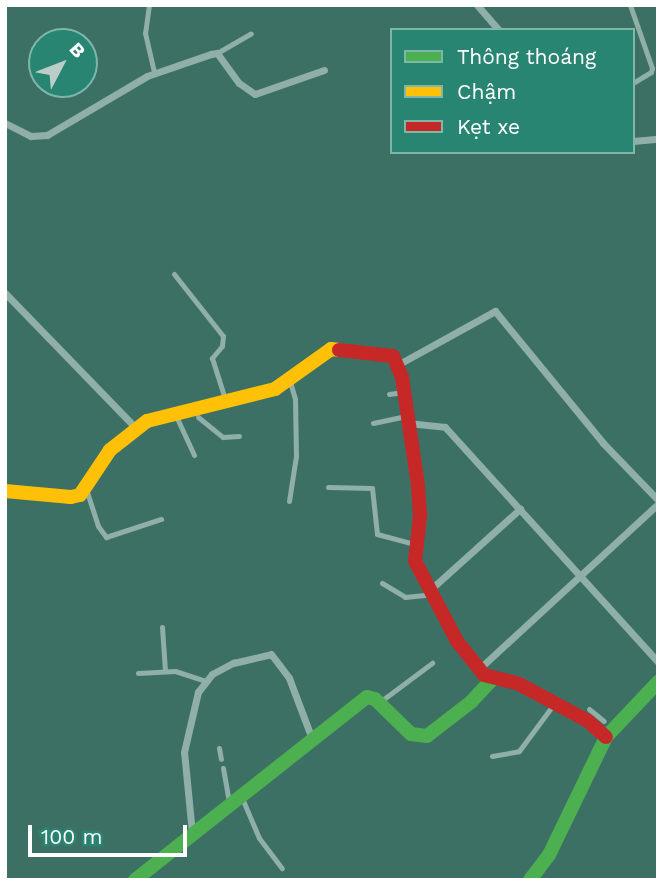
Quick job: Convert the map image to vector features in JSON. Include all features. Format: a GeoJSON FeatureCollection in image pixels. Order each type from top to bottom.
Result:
{"type":"FeatureCollection","features":[{"type":"Feature","properties":{"kind":"street"},"geometry":{"type":"LineString","coordinates":[[477,5],[497,28]]}},
{"type":"Feature","properties":{"kind":"street"},"geometry":{"type":"LineString","coordinates":[[5,123],[31,136],[47,135],[154,72],[217,53],[239,83],[255,93],[324,70]]}},
{"type":"Feature","properties":{"kind":"street"},"geometry":{"type":"LineString","coordinates":[[635,141],[658,139]]}},
{"type":"Feature","properties":{"kind":"street"},"geometry":{"type":"LineString","coordinates":[[5,293],[136,428]]}},
{"type":"Feature","properties":{"kind":"street"},"geometry":{"type":"LineString","coordinates":[[399,364],[495,310],[603,443],[658,502],[479,669]]}},
{"type":"Feature","properties":{"kind":"street"},"geometry":{"type":"LineString","coordinates":[[5,491],[71,497],[86,489],[103,458],[147,421],[175,413],[196,412],[226,401],[275,389],[290,382],[331,349],[389,354],[399,364],[418,486],[419,530],[415,544],[415,562],[433,591],[457,641],[479,669],[494,678],[519,684],[588,721],[608,728]]}},
{"type":"Feature","properties":{"kind":"street"},"geometry":{"type":"LineString","coordinates":[[407,419],[445,427],[658,662]]}},
{"type":"Feature","properties":{"kind":"street"},"geometry":{"type":"LineString","coordinates":[[433,591],[520,509]]}},
{"type":"Feature","properties":{"kind":"street"},"geometry":{"type":"LineString","coordinates":[[193,835],[184,752],[187,728],[205,681],[233,663],[271,654],[289,678],[312,739]]}},
{"type":"Feature","properties":{"kind":"street"},"geometry":{"type":"LineString","coordinates":[[135,880],[367,697],[379,703],[411,734],[427,736],[471,702],[494,678]]}},
{"type":"Feature","properties":{"kind":"street"},"geometry":{"type":"LineString","coordinates":[[530,880],[549,856],[608,728],[658,682]]}},
{"type":"Feature","properties":{"kind":"lane"},"geometry":{"type":"LineString","coordinates":[[149,5],[145,33],[154,72]]}},
{"type":"Feature","properties":{"kind":"lane"},"geometry":{"type":"LineString","coordinates":[[630,5],[652,68],[651,72],[635,82]]}},
{"type":"Feature","properties":{"kind":"lane"},"geometry":{"type":"LineString","coordinates":[[217,53],[251,33]]}},
{"type":"Feature","properties":{"kind":"lane"},"geometry":{"type":"LineString","coordinates":[[174,274],[223,336],[222,345],[212,358],[226,401]]}},
{"type":"Feature","properties":{"kind":"lane"},"geometry":{"type":"LineString","coordinates":[[289,501],[296,456],[296,409],[290,382]]}},
{"type":"Feature","properties":{"kind":"lane"},"geometry":{"type":"LineString","coordinates":[[389,394],[404,392]]}},
{"type":"Feature","properties":{"kind":"lane"},"geometry":{"type":"LineString","coordinates":[[196,412],[223,437],[239,436]]}},
{"type":"Feature","properties":{"kind":"lane"},"geometry":{"type":"LineString","coordinates":[[175,413],[194,455]]}},
{"type":"Feature","properties":{"kind":"lane"},"geometry":{"type":"LineString","coordinates":[[373,423],[407,419]]}},
{"type":"Feature","properties":{"kind":"lane"},"geometry":{"type":"LineString","coordinates":[[328,488],[372,488],[377,534],[415,544]]}},
{"type":"Feature","properties":{"kind":"lane"},"geometry":{"type":"LineString","coordinates":[[86,489],[98,526],[106,537],[162,519]]}},
{"type":"Feature","properties":{"kind":"lane"},"geometry":{"type":"LineString","coordinates":[[382,583],[405,597],[433,591]]}},
{"type":"Feature","properties":{"kind":"lane"},"geometry":{"type":"LineString","coordinates":[[162,627],[165,671]]}},
{"type":"Feature","properties":{"kind":"lane"},"geometry":{"type":"LineString","coordinates":[[379,703],[432,663]]}},
{"type":"Feature","properties":{"kind":"lane"},"geometry":{"type":"LineString","coordinates":[[138,673],[165,671],[190,674],[205,681]]}},
{"type":"Feature","properties":{"kind":"lane"},"geometry":{"type":"LineString","coordinates":[[492,756],[519,751],[554,702]]}},
{"type":"Feature","properties":{"kind":"lane"},"geometry":{"type":"LineString","coordinates":[[589,709],[608,728]]}},
{"type":"Feature","properties":{"kind":"lane"},"geometry":{"type":"LineString","coordinates":[[219,748],[221,759]]}},
{"type":"Feature","properties":{"kind":"lane"},"geometry":{"type":"LineString","coordinates":[[223,768],[235,800],[282,868]]}},
{"type":"Feature","properties":{"kind":"traffic: fast"},"geometry":{"type":"LineString","coordinates":[[135,880],[367,697],[375,699],[411,734],[427,736],[471,702],[493,678]]}},
{"type":"Feature","properties":{"kind":"traffic: fast"},"geometry":{"type":"LineString","coordinates":[[530,880],[549,855],[606,737],[658,682]]}},
{"type":"Feature","properties":{"kind":"traffic: slow"},"geometry":{"type":"LineString","coordinates":[[5,491],[71,497],[80,495],[110,450],[147,421],[275,389],[331,349],[339,350]]}},
{"type":"Feature","properties":{"kind":"traffic: jam"},"geometry":{"type":"LineString","coordinates":[[339,350],[393,356],[402,377],[418,486],[420,516],[415,561],[457,641],[484,675],[519,684],[588,721],[606,737]]}}]}
